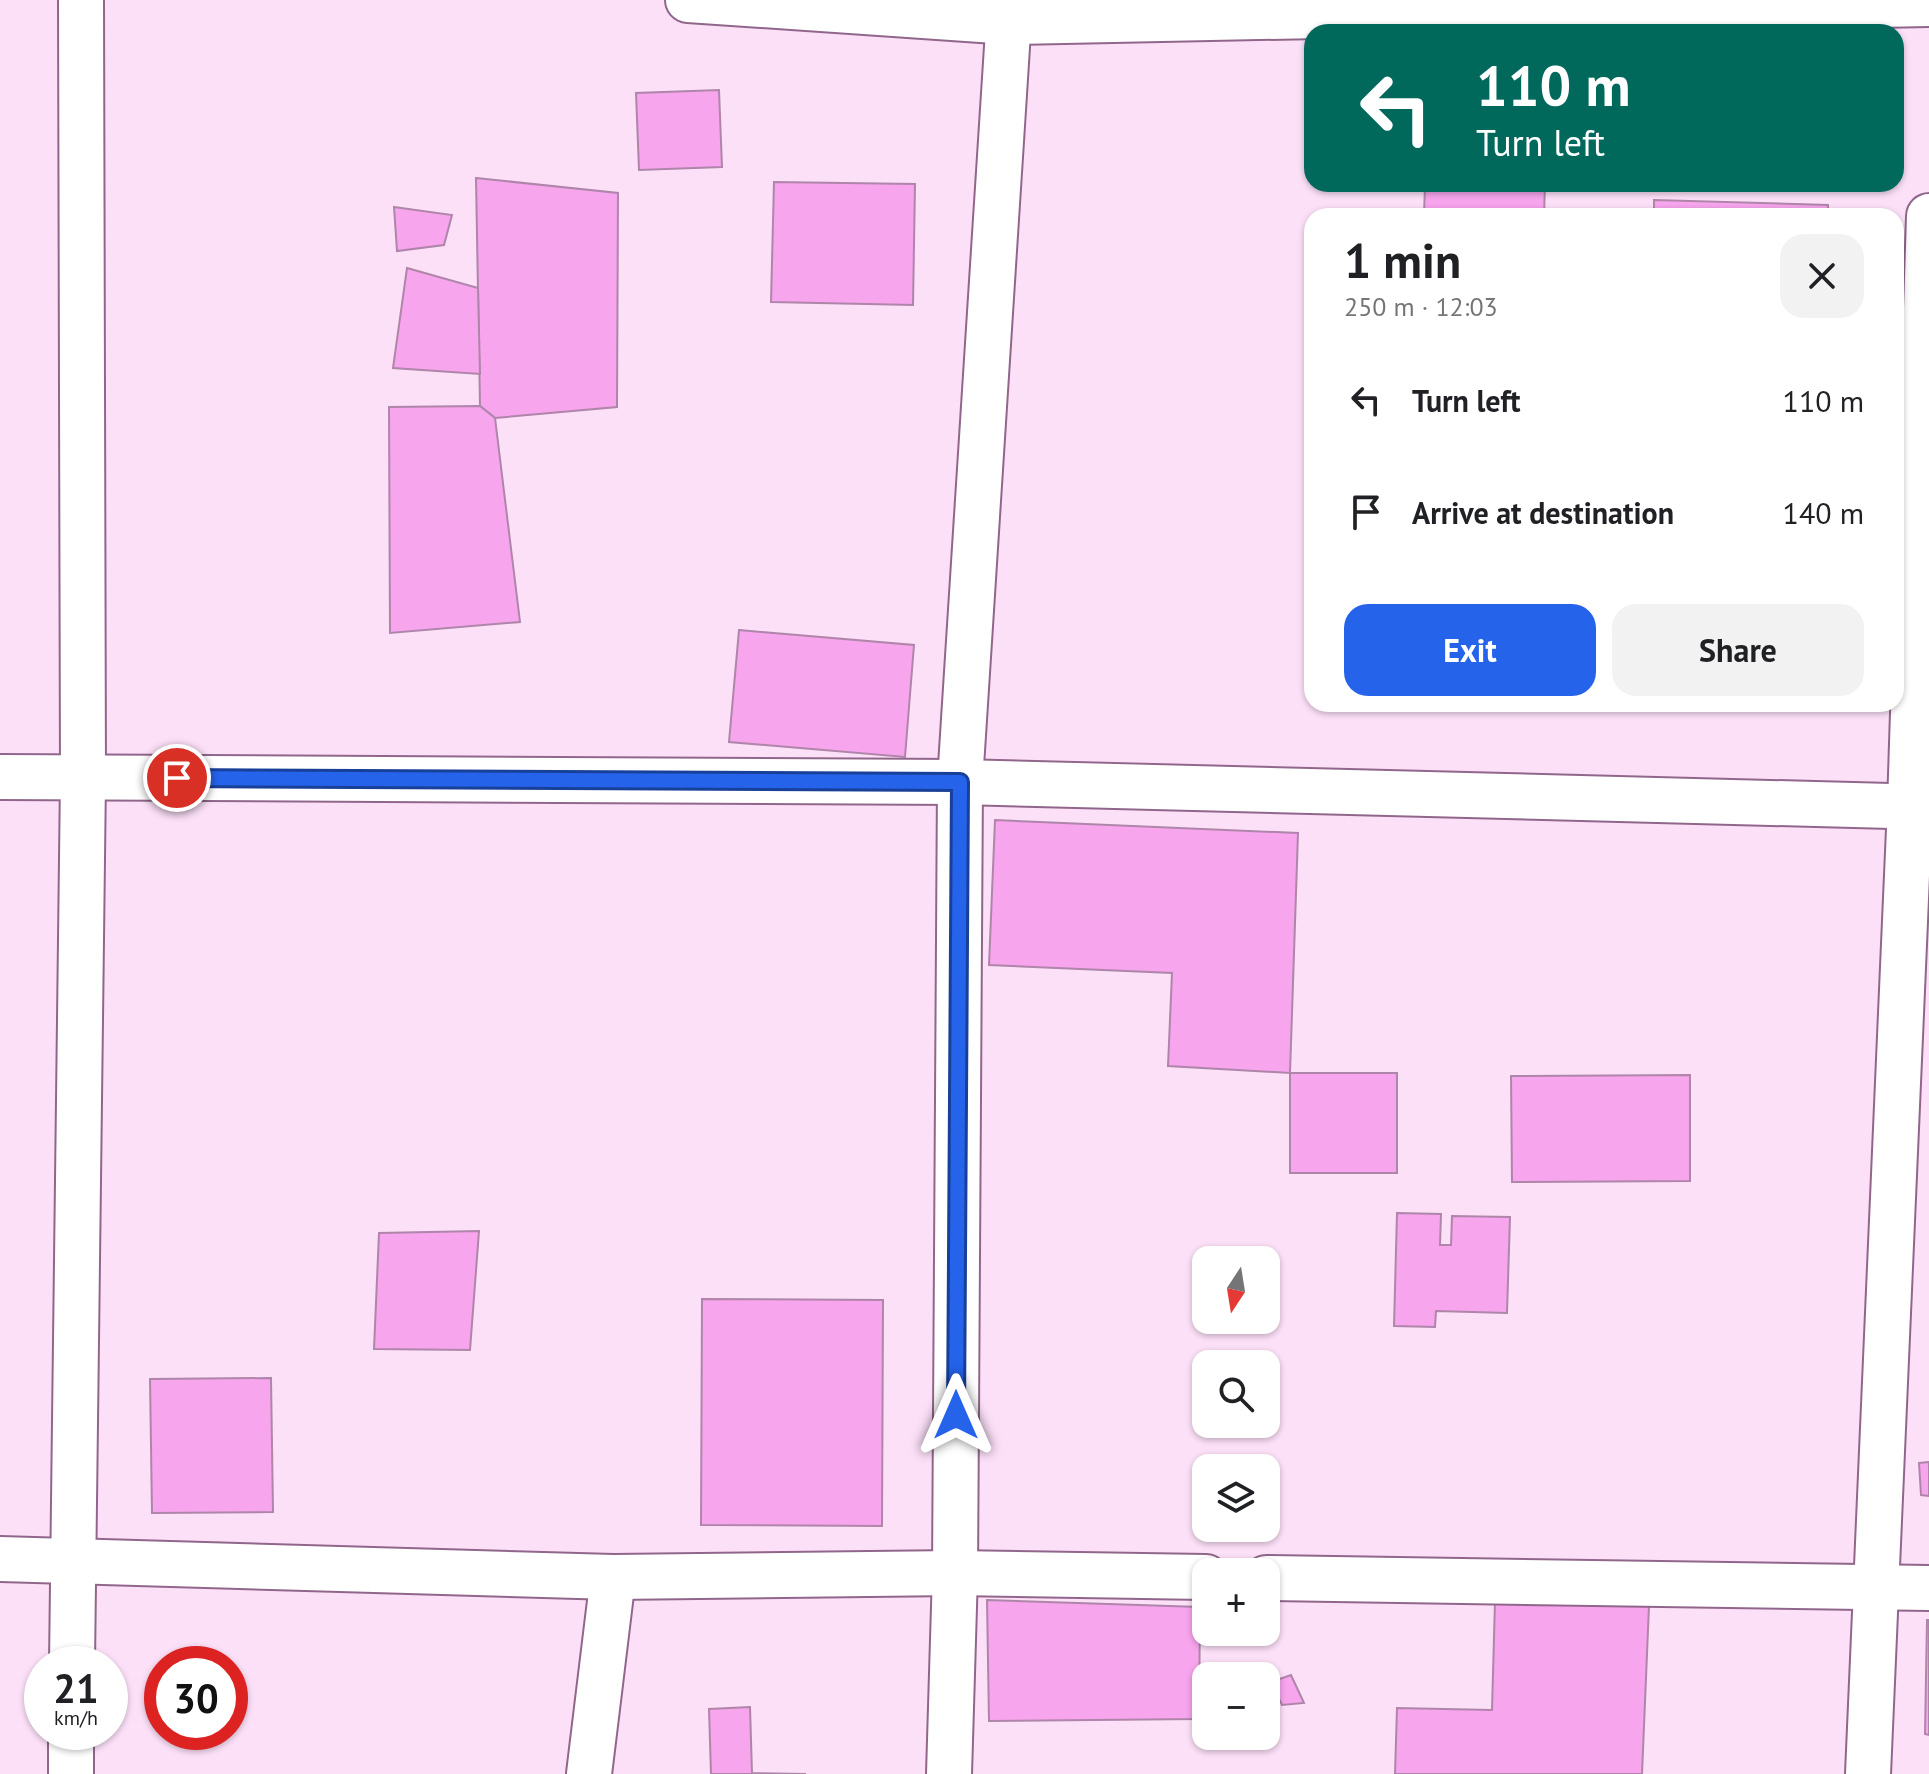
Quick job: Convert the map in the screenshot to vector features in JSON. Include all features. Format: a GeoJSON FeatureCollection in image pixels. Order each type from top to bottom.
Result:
{"type":"FeatureCollection","features":[{"type":"Feature","properties":{"kind":"street"},"geometry":{"type":"LineString","coordinates":[[72,1646],[83,778],[81,0]]}},
{"type":"Feature","properties":{"kind":"street"},"geometry":{"type":"LineString","coordinates":[[688,0],[1010,11],[1929,4]]}},
{"type":"Feature","properties":{"kind":"street"},"geometry":{"type":"LineString","coordinates":[[949,1774],[955,1573],[960,782],[1010,11]]}},
{"type":"Feature","properties":{"kind":"street"},"geometry":{"type":"LineString","coordinates":[[1868,1774],[1875,1587],[1920,807],[1929,216]]}},
{"type":"Feature","properties":{"kind":"street"},"geometry":{"type":"LineString","coordinates":[[0,777],[960,782],[1920,807]]}},
{"type":"Feature","properties":{"kind":"street"},"geometry":{"type":"LineString","coordinates":[[0,1559],[613,1577],[955,1573],[1192,1577]]}},
{"type":"Feature","properties":{"kind":"street"},"geometry":{"type":"LineString","coordinates":[[589,1774],[613,1577]]}},
{"type":"Feature","properties":{"kind":"street"},"geometry":{"type":"LineString","coordinates":[[1280,1578],[1929,1588]]}},
{"type":"Feature","properties":{"kind":"street"},"geometry":{"type":"LineString","coordinates":[[71,1750],[71,1774]]}},
{"type":"Feature","properties":{"kind":"building"},"geometry":{"type":"Polygon","coordinates":[[[719,90],[722,167],[639,170],[636,93],[719,90]]]}},
{"type":"Feature","properties":{"kind":"building"},"geometry":{"type":"Polygon","coordinates":[[[476,178],[618,193],[617,407],[495,418],[480,406],[476,178]]]}},
{"type":"Feature","properties":{"kind":"building"},"geometry":{"type":"Polygon","coordinates":[[[774,182],[915,184],[913,305],[771,302],[774,182]]]}},
{"type":"Feature","properties":{"kind":"building"},"geometry":{"type":"Polygon","coordinates":[[[1425,192],[1545,192],[1544,208],[1424,208],[1425,192]]]}},
{"type":"Feature","properties":{"kind":"building"},"geometry":{"type":"Polygon","coordinates":[[[1654,200],[1828,205],[1828,208],[1654,208],[1654,200]]]}},
{"type":"Feature","properties":{"kind":"building"},"geometry":{"type":"Polygon","coordinates":[[[394,207],[452,215],[444,245],[397,251],[394,207]]]}},
{"type":"Feature","properties":{"kind":"building"},"geometry":{"type":"Polygon","coordinates":[[[407,268],[478,288],[480,374],[393,368],[407,268]]]}},
{"type":"Feature","properties":{"kind":"building"},"geometry":{"type":"Polygon","coordinates":[[[480,406],[495,418],[520,622],[390,633],[389,407],[480,406]]]}},
{"type":"Feature","properties":{"kind":"building"},"geometry":{"type":"Polygon","coordinates":[[[739,630],[914,645],[905,757],[729,742],[739,630]]]}},
{"type":"Feature","properties":{"kind":"building"},"geometry":{"type":"Polygon","coordinates":[[[995,820],[1298,833],[1290,1073],[1168,1066],[1172,973],[989,965],[995,820]]]}},
{"type":"Feature","properties":{"kind":"building"},"geometry":{"type":"Polygon","coordinates":[[[1290,1073],[1397,1073],[1397,1173],[1290,1173],[1290,1073]]]}},
{"type":"Feature","properties":{"kind":"building"},"geometry":{"type":"Polygon","coordinates":[[[1690,1075],[1690,1181],[1512,1182],[1511,1076],[1690,1075]]]}},
{"type":"Feature","properties":{"kind":"building"},"geometry":{"type":"Polygon","coordinates":[[[1397,1213],[1441,1214],[1440,1245],[1451,1245],[1452,1216],[1510,1217],[1507,1313],[1436,1311],[1435,1327],[1394,1326],[1397,1213]]]}},
{"type":"Feature","properties":{"kind":"building"},"geometry":{"type":"Polygon","coordinates":[[[479,1231],[470,1350],[374,1349],[379,1233],[479,1231]]]}},
{"type":"Feature","properties":{"kind":"building"},"geometry":{"type":"Polygon","coordinates":[[[702,1299],[883,1300],[882,1526],[701,1525],[702,1299]]]}},
{"type":"Feature","properties":{"kind":"building"},"geometry":{"type":"Polygon","coordinates":[[[271,1378],[273,1512],[152,1513],[150,1379],[271,1378]]]}},
{"type":"Feature","properties":{"kind":"building"},"geometry":{"type":"Polygon","coordinates":[[[1929,1462],[1929,1496],[1921,1495],[1919,1463],[1929,1462]]]}},
{"type":"Feature","properties":{"kind":"building"},"geometry":{"type":"Polygon","coordinates":[[[987,1600],[1192,1607],[1192,1646],[1200,1646],[1200,1662],[1192,1662],[1192,1719],[989,1721],[987,1600]]]}},
{"type":"Feature","properties":{"kind":"building"},"geometry":{"type":"Polygon","coordinates":[[[1495,1601],[1649,1606],[1642,1774],[1395,1774],[1397,1708],[1492,1710],[1495,1601]]]}},
{"type":"Feature","properties":{"kind":"building"},"geometry":{"type":"Polygon","coordinates":[[[1929,1620],[1929,1735],[1925,1734],[1929,1620]]]}},
{"type":"Feature","properties":{"kind":"building"},"geometry":{"type":"Polygon","coordinates":[[[1291,1675],[1304,1703],[1282,1705],[1280,1679],[1291,1675]]]}},
{"type":"Feature","properties":{"kind":"building"},"geometry":{"type":"Polygon","coordinates":[[[750,1707],[752,1773],[806,1774],[711,1774],[709,1709],[750,1707]]]}},
{"type":"Feature","properties":{"kind":"route"},"geometry":{"type":"LineString","coordinates":[[177,778],[960,782],[956,1415]]}}]}
